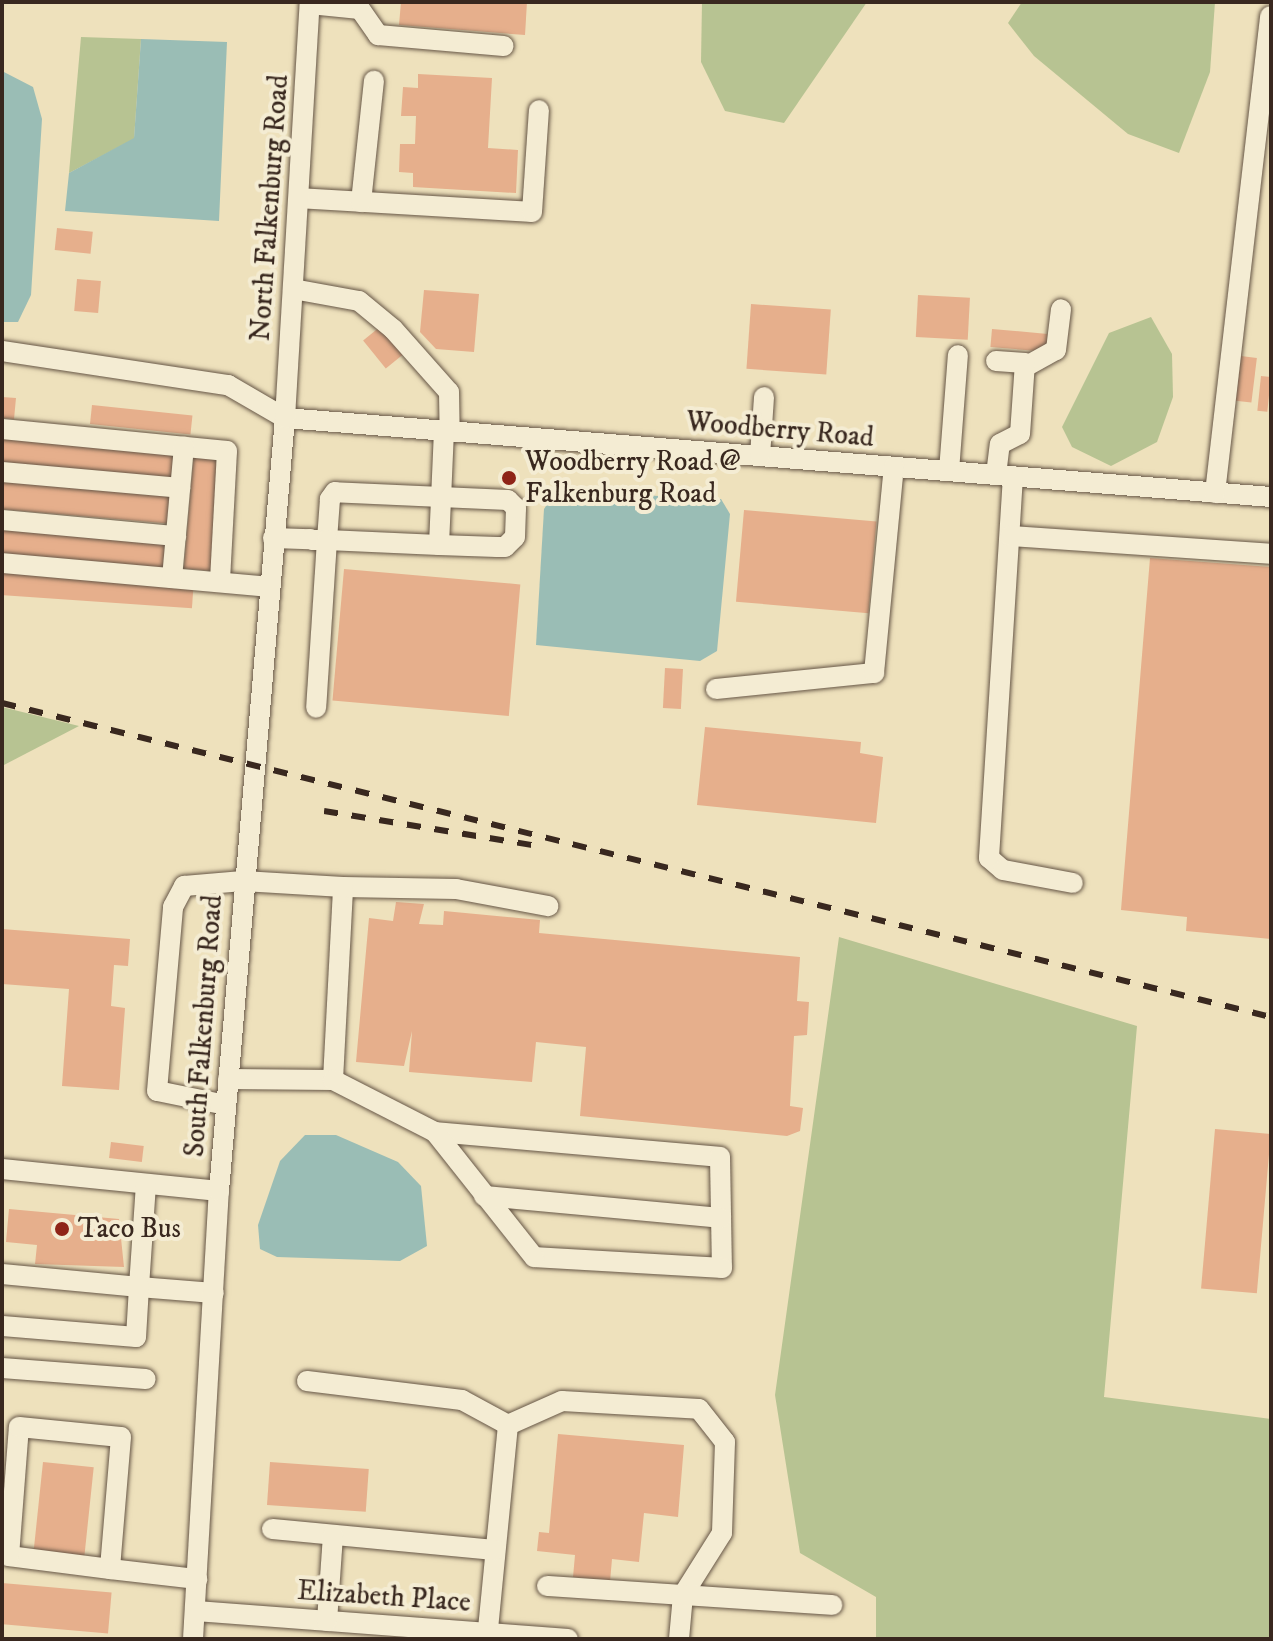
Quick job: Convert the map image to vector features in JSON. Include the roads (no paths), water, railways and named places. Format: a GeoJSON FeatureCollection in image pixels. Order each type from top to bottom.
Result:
{"type":"FeatureCollection","features":[{"type":"Feature","properties":{"kind":"street"},"geometry":{"type":"LineString","coordinates":[[310,3],[360,9],[378,35],[504,46]]}},
{"type":"Feature","properties":{"kind":"street","name":"North Falkenburg Road"},"geometry":{"type":"LineString","coordinates":[[285,418],[310,3]]}},
{"type":"Feature","properties":{"kind":"street"},"geometry":{"type":"LineString","coordinates":[[1215,493],[1270,16]]}},
{"type":"Feature","properties":{"kind":"street"},"geometry":{"type":"LineString","coordinates":[[361,202],[374,81]]}},
{"type":"Feature","properties":{"kind":"street"},"geometry":{"type":"LineString","coordinates":[[299,198],[532,212],[539,110]]}},
{"type":"Feature","properties":{"kind":"street"},"geometry":{"type":"LineString","coordinates":[[293,289],[359,301],[393,329],[449,392],[439,545]]}},
{"type":"Feature","properties":{"kind":"street"},"geometry":{"type":"LineString","coordinates":[[996,361],[1025,367],[1056,350],[1061,309]]}},
{"type":"Feature","properties":{"kind":"street"},"geometry":{"type":"LineString","coordinates":[[2,351],[228,385],[285,418]]}},
{"type":"Feature","properties":{"kind":"street"},"geometry":{"type":"LineString","coordinates":[[949,471],[958,355]]}},
{"type":"Feature","properties":{"kind":"street"},"geometry":{"type":"LineString","coordinates":[[1025,367],[1020,434],[1000,444],[1010,536],[989,858],[1003,870],[1073,883]]}},
{"type":"Feature","properties":{"kind":"street"},"geometry":{"type":"LineString","coordinates":[[760,456],[764,397]]}},
{"type":"Feature","properties":{"kind":"street","name":"Woodberry Road"},"geometry":{"type":"LineString","coordinates":[[285,418],[1271,497]]}},
{"type":"Feature","properties":{"kind":"street","name":"South Falkenburg Road"},"geometry":{"type":"LineString","coordinates":[[193,1639],[219,1191],[243,881],[285,418]]}},
{"type":"Feature","properties":{"kind":"street"},"geometry":{"type":"LineString","coordinates":[[2,429],[184,447],[230,455],[220,582]]}},
{"type":"Feature","properties":{"kind":"street"},"geometry":{"type":"LineString","coordinates":[[172,578],[184,447]]}},
{"type":"Feature","properties":{"kind":"street"},"geometry":{"type":"LineString","coordinates":[[716,689],[874,673],[894,467]]}},
{"type":"Feature","properties":{"kind":"street"},"geometry":{"type":"LineString","coordinates":[[2,472],[180,488]]}},
{"type":"Feature","properties":{"kind":"street"},"geometry":{"type":"LineString","coordinates":[[273,538],[327,540],[439,545],[505,547],[515,537],[516,508],[508,500],[335,492],[327,540],[316,708]]}},
{"type":"Feature","properties":{"kind":"street"},"geometry":{"type":"LineString","coordinates":[[2,520],[176,536]]}},
{"type":"Feature","properties":{"kind":"street"},"geometry":{"type":"LineString","coordinates":[[1010,536],[1271,554]]}},
{"type":"Feature","properties":{"kind":"street"},"geometry":{"type":"LineString","coordinates":[[2,563],[269,587]]}},
{"type":"Feature","properties":{"kind":"street"},"geometry":{"type":"LineString","coordinates":[[226,1105],[157,1091],[173,907],[184,886],[243,881],[456,889],[548,906]]}},
{"type":"Feature","properties":{"kind":"street"},"geometry":{"type":"LineString","coordinates":[[333,1080],[343,887]]}},
{"type":"Feature","properties":{"kind":"street"},"geometry":{"type":"LineString","coordinates":[[228,1079],[333,1080],[435,1132],[720,1157],[722,1268],[534,1257],[435,1132]]}},
{"type":"Feature","properties":{"kind":"street"},"geometry":{"type":"LineString","coordinates":[[2,1169],[219,1191]]}},
{"type":"Feature","properties":{"kind":"street"},"geometry":{"type":"LineString","coordinates":[[2,1326],[136,1337],[146,1184]]}},
{"type":"Feature","properties":{"kind":"street"},"geometry":{"type":"LineString","coordinates":[[484,1196],[721,1218]]}},
{"type":"Feature","properties":{"kind":"street"},"geometry":{"type":"LineString","coordinates":[[2,1274],[214,1293]]}},
{"type":"Feature","properties":{"kind":"street"},"geometry":{"type":"LineString","coordinates":[[2,1368],[146,1379]]}},
{"type":"Feature","properties":{"kind":"street"},"geometry":{"type":"LineString","coordinates":[[307,1381],[462,1400],[508,1425]]}},
{"type":"Feature","properties":{"kind":"street"},"geometry":{"type":"LineString","coordinates":[[508,1425],[562,1401],[699,1409],[725,1442],[722,1533],[683,1595],[679,1639]]}},
{"type":"Feature","properties":{"kind":"street"},"geometry":{"type":"LineString","coordinates":[[110,1569],[121,1437],[11,1424],[5,1556],[110,1569],[197,1579]]}},
{"type":"Feature","properties":{"kind":"street"},"geometry":{"type":"LineString","coordinates":[[487,1636],[508,1425]]}},
{"type":"Feature","properties":{"kind":"street"},"geometry":{"type":"LineString","coordinates":[[272,1529],[495,1550]]}},
{"type":"Feature","properties":{"kind":"street"},"geometry":{"type":"LineString","coordinates":[[327,1621],[333,1535]]}},
{"type":"Feature","properties":{"kind":"street"},"geometry":{"type":"LineString","coordinates":[[547,1586],[832,1605]]}},
{"type":"Feature","properties":{"kind":"street","name":"Elizabeth Place"},"geometry":{"type":"LineString","coordinates":[[196,1611],[487,1636],[568,1639]]}},
{"type":"Feature","properties":{"kind":"water"},"geometry":{"type":"Polygon","coordinates":[[[141,39],[227,42],[219,221],[65,211],[69,173],[134,138],[141,39]]]}},
{"type":"Feature","properties":{"kind":"water"},"geometry":{"type":"Polygon","coordinates":[[[2,71],[33,87],[42,119],[31,295],[18,322],[2,322],[2,71]]]}},
{"type":"Feature","properties":{"kind":"water"},"geometry":{"type":"Polygon","coordinates":[[[556,491],[721,499],[730,514],[717,651],[700,661],[536,645],[544,509],[556,491]]]}},
{"type":"Feature","properties":{"kind":"water"},"geometry":{"type":"Polygon","coordinates":[[[305,1135],[336,1135],[398,1162],[421,1186],[427,1246],[400,1261],[277,1257],[260,1249],[258,1225],[280,1161],[305,1135]]]}},
{"type":"Feature","properties":{"kind":"railway"},"geometry":{"type":"LineString","coordinates":[[2,703],[1271,1017]]}},
{"type":"Feature","properties":{"kind":"railway"},"geometry":{"type":"LineString","coordinates":[[324,811],[543,847]]}},
{"type":"Feature","properties":{"kind":"place","name":"Woodberry Road @ Falkenburg Road"},"geometry":{"type":"Point","coordinates":[509,478]}},
{"type":"Feature","properties":{"kind":"place","name":"Taco Bus"},"geometry":{"type":"Point","coordinates":[62,1229]}}]}
